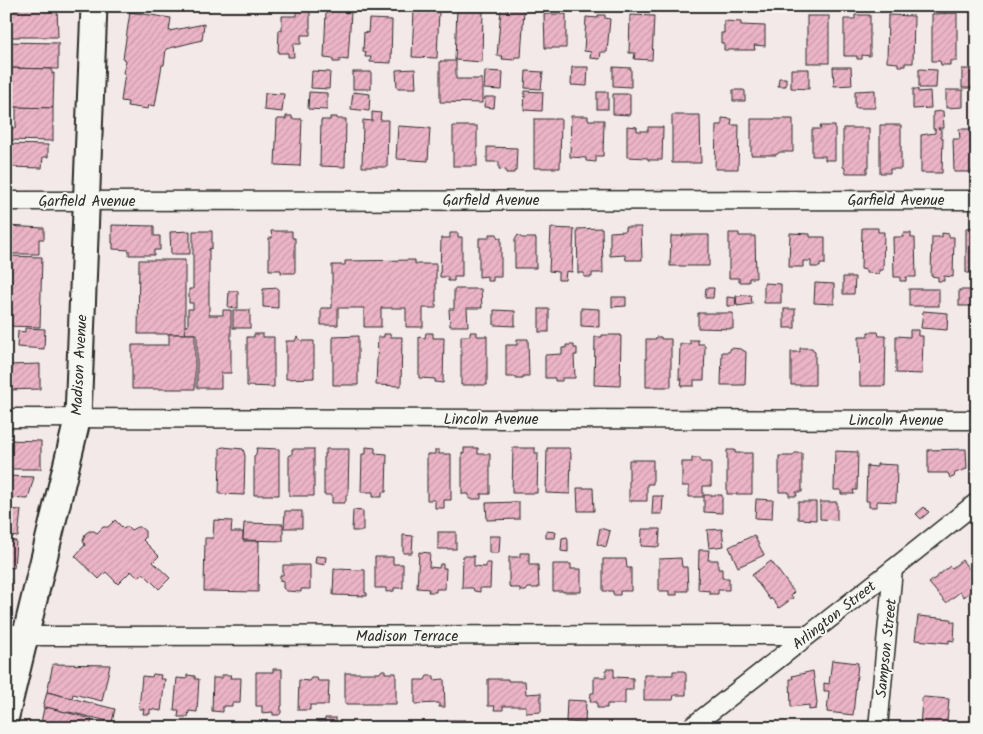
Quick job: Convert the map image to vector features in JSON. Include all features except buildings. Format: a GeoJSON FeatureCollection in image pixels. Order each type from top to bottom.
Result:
{"type":"FeatureCollection","features":[{"type":"Feature","properties":{"kind":"main road","name":"Madison Avenue"},"geometry":{"type":"LineString","coordinates":[[6,716],[16,634],[78,417],[94,6]]}},
{"type":"Feature","properties":{"kind":"street","name":"Garfield Avenue"},"geometry":{"type":"LineString","coordinates":[[6,201],[977,200]]}},
{"type":"Feature","properties":{"kind":"street","name":"Lincoln Avenue"},"geometry":{"type":"LineString","coordinates":[[6,418],[977,420]]}},
{"type":"Feature","properties":{"kind":"street","name":"Arlington Street"},"geometry":{"type":"LineString","coordinates":[[690,728],[977,502]]}},
{"type":"Feature","properties":{"kind":"street","name":"Sampson Street"},"geometry":{"type":"LineString","coordinates":[[878,728],[893,568]]}},
{"type":"Feature","properties":{"kind":"street","name":"Madison Terrace"},"geometry":{"type":"LineString","coordinates":[[16,634],[808,635]]}}]}
